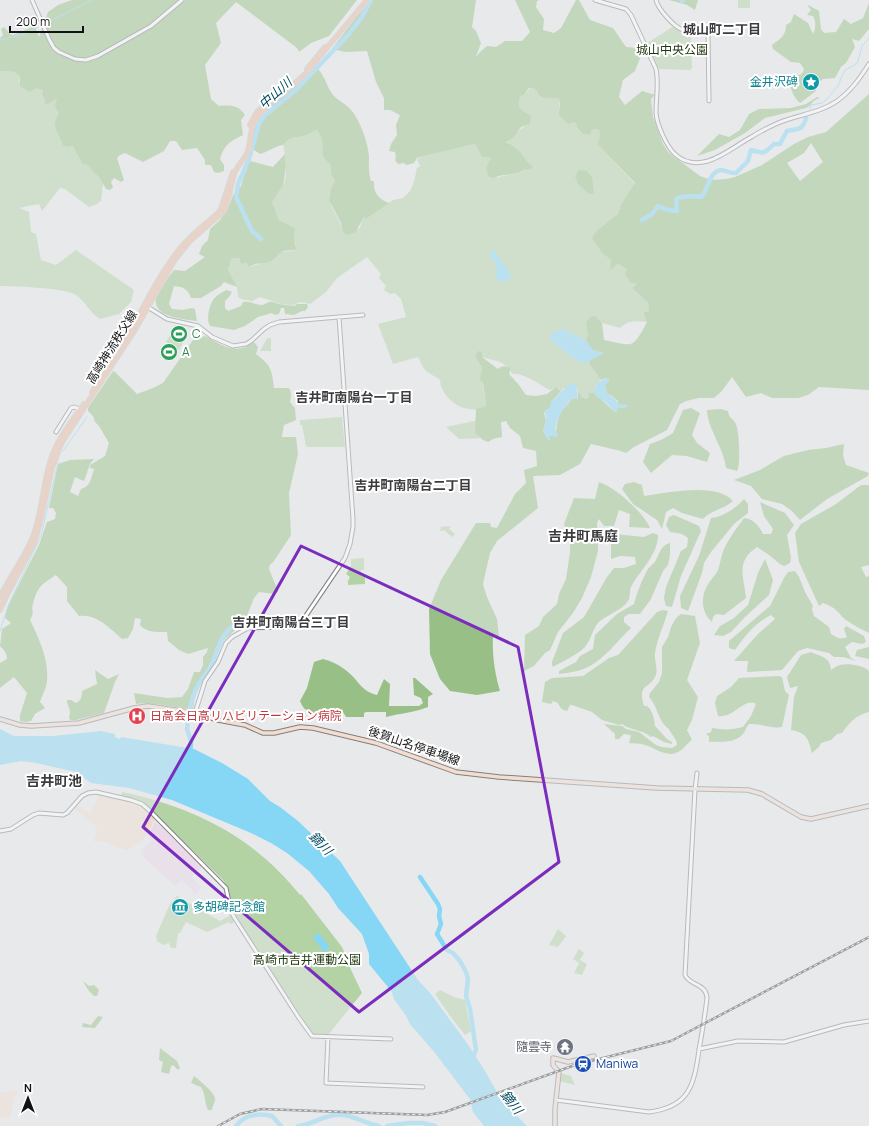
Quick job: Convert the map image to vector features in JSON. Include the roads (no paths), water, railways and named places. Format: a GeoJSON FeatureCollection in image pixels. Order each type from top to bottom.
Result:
{"type":"FeatureCollection","features":[{"type":"Feature","properties":{"kind":"main road"},"geometry":{"type":"LineString","coordinates":[[264,108],[305,71],[364,0]]}},
{"type":"Feature","properties":{"kind":"main road"},"geometry":{"type":"LineString","coordinates":[[264,108],[298,82],[367,0]]}},
{"type":"Feature","properties":{"kind":"main road","name":"高崎神流秩父線"},"geometry":{"type":"LineString","coordinates":[[0,610],[34,543],[52,468],[62,442],[122,346],[175,254],[189,239],[218,214],[225,200],[231,177],[245,150],[251,122],[257,112],[264,108]]}},
{"type":"Feature","properties":{"kind":"main road","name":"高崎神流秩父線"},"geometry":{"type":"LineString","coordinates":[[0,598],[4,588],[26,552],[34,533],[48,470],[57,445],[82,410]]}},
{"type":"Feature","properties":{"kind":"main road","name":"後賀山名停車場線"},"geometry":{"type":"LineString","coordinates":[[0,720],[31,726],[79,723],[134,708],[148,706],[195,713],[218,720],[245,725],[263,733],[274,733],[300,727],[314,728],[376,743],[456,772],[499,777],[694,790],[748,790],[762,794],[801,818],[811,819],[869,806]]}},
{"type":"Feature","properties":{"kind":"main road"},"geometry":{"type":"LineString","coordinates":[[555,1126],[559,1072],[553,1065],[553,1058],[568,1062],[594,1056]]}},
{"type":"Feature","properties":{"kind":"street"},"geometry":{"type":"LineString","coordinates":[[32,0],[54,48],[59,52],[75,59],[86,60],[98,56],[151,26],[182,0]]}},
{"type":"Feature","properties":{"kind":"street"},"geometry":{"type":"LineString","coordinates":[[595,0],[626,9],[631,15],[656,69],[658,77],[656,114],[664,137],[675,155],[689,162],[709,160],[727,152],[754,135],[779,123],[831,105],[848,92],[869,64]]}},
{"type":"Feature","properties":{"kind":"street"},"geometry":{"type":"LineString","coordinates":[[656,0],[661,11],[679,28],[688,30],[708,30],[709,101]]}},
{"type":"Feature","properties":{"kind":"street"},"geometry":{"type":"LineString","coordinates":[[146,306],[167,318],[198,326],[212,337],[233,346],[246,344],[264,329],[279,322],[363,315]]}},
{"type":"Feature","properties":{"kind":"street"},"geometry":{"type":"LineString","coordinates":[[195,713],[205,681],[218,662],[226,644],[232,637],[248,628],[284,628],[294,625],[305,617],[316,603],[345,558],[350,544],[353,519],[339,317]]}},
{"type":"Feature","properties":{"kind":"street"},"geometry":{"type":"LineString","coordinates":[[56,432],[68,410],[74,407],[82,410]]}},
{"type":"Feature","properties":{"kind":"street"},"geometry":{"type":"LineString","coordinates":[[556,1100],[639,1112],[661,1111],[674,1105],[692,1086],[707,998],[707,992],[686,978],[684,975],[696,773]]}},
{"type":"Feature","properties":{"kind":"street"},"geometry":{"type":"LineString","coordinates":[[0,831],[11,828],[39,813],[63,815],[67,813],[82,796],[88,793],[96,792],[142,804],[226,888],[231,911],[234,917],[312,1036],[391,1039]]}},
{"type":"Feature","properties":{"kind":"street"},"geometry":{"type":"LineString","coordinates":[[699,1049],[734,1042],[784,1042],[844,1025],[869,1021]]}},
{"type":"Feature","properties":{"kind":"street"},"geometry":{"type":"LineString","coordinates":[[328,1037],[326,1083],[423,1087]]}},
{"type":"Feature","properties":{"kind":"water"},"geometry":{"type":"Polygon","coordinates":[[[492,250],[495,250],[511,274],[510,278],[506,282],[496,280],[495,274],[497,269],[494,260],[490,258],[492,250]]]}},
{"type":"Feature","properties":{"kind":"water"},"geometry":{"type":"Polygon","coordinates":[[[561,329],[586,340],[593,350],[604,353],[585,363],[577,360],[566,353],[549,338],[553,333],[561,329]]]}},
{"type":"Feature","properties":{"kind":"water"},"geometry":{"type":"Polygon","coordinates":[[[607,378],[609,381],[605,386],[607,394],[615,399],[618,404],[628,405],[625,408],[618,407],[617,412],[597,397],[595,393],[597,383],[607,378]]]}},
{"type":"Feature","properties":{"kind":"water"},"geometry":{"type":"Polygon","coordinates":[[[570,383],[576,384],[578,398],[571,399],[562,411],[555,429],[558,435],[556,437],[549,435],[550,440],[548,440],[543,431],[546,421],[545,410],[550,408],[551,402],[570,383]]]}},
{"type":"Feature","properties":{"kind":"water","name":"鏑川"},"geometry":{"type":"Polygon","coordinates":[[[0,729],[14,736],[53,736],[101,731],[115,734],[115,737],[120,739],[121,737],[194,749],[222,763],[248,779],[270,801],[298,821],[340,861],[418,980],[431,994],[469,1046],[502,1101],[527,1126],[484,1126],[473,1112],[470,1099],[435,1053],[410,1024],[394,999],[392,992],[369,964],[369,954],[362,934],[338,908],[329,894],[309,871],[287,853],[251,833],[172,800],[129,788],[91,783],[76,772],[36,763],[21,761],[0,765],[0,729]]]}},
{"type":"Feature","properties":{"kind":"water"},"geometry":{"type":"Polygon","coordinates":[[[319,933],[330,948],[324,952],[313,937],[319,933]]]}},
{"type":"Feature","properties":{"kind":"waterway"},"geometry":{"type":"LineString","coordinates":[[0,40],[25,34],[92,0]]}},
{"type":"Feature","properties":{"kind":"waterway","name":"中山川"},"geometry":{"type":"LineString","coordinates":[[261,239],[252,231],[236,197],[238,184],[249,159],[259,124],[265,115],[296,90],[349,34],[362,17],[371,0]]}},
{"type":"Feature","properties":{"kind":"waterway"},"geometry":{"type":"LineString","coordinates":[[810,109],[811,105],[822,103],[826,100],[838,86],[844,71],[856,64],[858,61],[862,46],[869,38]]}},
{"type":"Feature","properties":{"kind":"waterway"},"geometry":{"type":"LineString","coordinates":[[642,220],[652,214],[658,206],[668,210],[677,211],[676,199],[688,196],[701,197],[704,194],[711,178],[717,171],[721,170],[736,173],[748,161],[751,150],[764,152],[774,144],[780,144],[787,131],[802,127],[806,118]]}},
{"type":"Feature","properties":{"kind":"waterway"},"geometry":{"type":"LineString","coordinates":[[63,451],[87,417]]}},
{"type":"Feature","properties":{"kind":"waterway"},"geometry":{"type":"LineString","coordinates":[[0,631],[8,606],[41,536],[58,463]]}},
{"type":"Feature","properties":{"kind":"waterway"},"geometry":{"type":"LineString","coordinates":[[190,709],[196,688],[210,668],[224,636],[232,627]]}},
{"type":"Feature","properties":{"kind":"waterway"},"geometry":{"type":"LineString","coordinates":[[189,714],[187,729],[191,741],[190,754]]}},
{"type":"Feature","properties":{"kind":"waterway"},"geometry":{"type":"LineString","coordinates":[[420,877],[440,909],[439,916],[441,924],[437,934],[447,950],[453,953],[460,961],[466,972],[468,979],[466,996],[470,1009],[476,1050],[472,1059]]}},
{"type":"Feature","properties":{"kind":"waterway"},"geometry":{"type":"LineString","coordinates":[[236,1126],[244,1119],[252,1115],[272,1116],[281,1126]]}},
{"type":"Feature","properties":{"kind":"waterway"},"geometry":{"type":"LineString","coordinates":[[298,1126],[334,1115],[346,1115],[379,1126]]}},
{"type":"Feature","properties":{"kind":"waterway"},"geometry":{"type":"LineString","coordinates":[[387,1126],[409,1123],[423,1123],[435,1126]]}},
{"type":"Feature","properties":{"kind":"railway"},"geometry":{"type":"LineString","coordinates":[[218,1126],[240,1114],[262,1109],[427,1115],[445,1112],[575,1065],[671,1041],[869,937]]}},
{"type":"Feature","properties":{"kind":"place","name":"金井沢碑"},"geometry":{"type":"Point","coordinates":[811,82]}},
{"type":"Feature","properties":{"kind":"place","name":"C"},"geometry":{"type":"Point","coordinates":[179,334]}},
{"type":"Feature","properties":{"kind":"place","name":"A"},"geometry":{"type":"Point","coordinates":[169,352]}},
{"type":"Feature","properties":{"kind":"place","name":"日高会日高リハビリテーション病院"},"geometry":{"type":"Point","coordinates":[137,716]}},
{"type":"Feature","properties":{"kind":"place","name":"多胡碑記念館"},"geometry":{"type":"Point","coordinates":[180,907]}},
{"type":"Feature","properties":{"kind":"place","name":"隨雲寺"},"geometry":{"type":"Point","coordinates":[565,1047]}},
{"type":"Feature","properties":{"kind":"place","name":"Maniwa"},"geometry":{"type":"Point","coordinates":[583,1064]}},
{"type":"Feature","properties":{"kind":"district","name":"城山町二丁目"},"geometry":{"type":"Point","coordinates":[722,29]}},
{"type":"Feature","properties":{"kind":"district","name":"吉井町南陽台一丁目"},"geometry":{"type":"Point","coordinates":[354,397]}},
{"type":"Feature","properties":{"kind":"district","name":"吉井町南陽台二丁目"},"geometry":{"type":"Point","coordinates":[413,485]}},
{"type":"Feature","properties":{"kind":"district","name":"吉井町馬庭"},"geometry":{"type":"Point","coordinates":[583,536]}},
{"type":"Feature","properties":{"kind":"district","name":"吉井町南陽台三丁目"},"geometry":{"type":"Point","coordinates":[291,622]}},
{"type":"Feature","properties":{"kind":"district","name":"吉井町池"},"geometry":{"type":"Point","coordinates":[54,781]}},
{"type":"Feature","properties":{"kind":"park label","name":"城山中央公園"},"geometry":{"type":"Point","coordinates":[672,50]}},
{"type":"Feature","properties":{"kind":"park label","name":"高崎市吉井運動公園"},"geometry":{"type":"Point","coordinates":[307,960]}}]}
